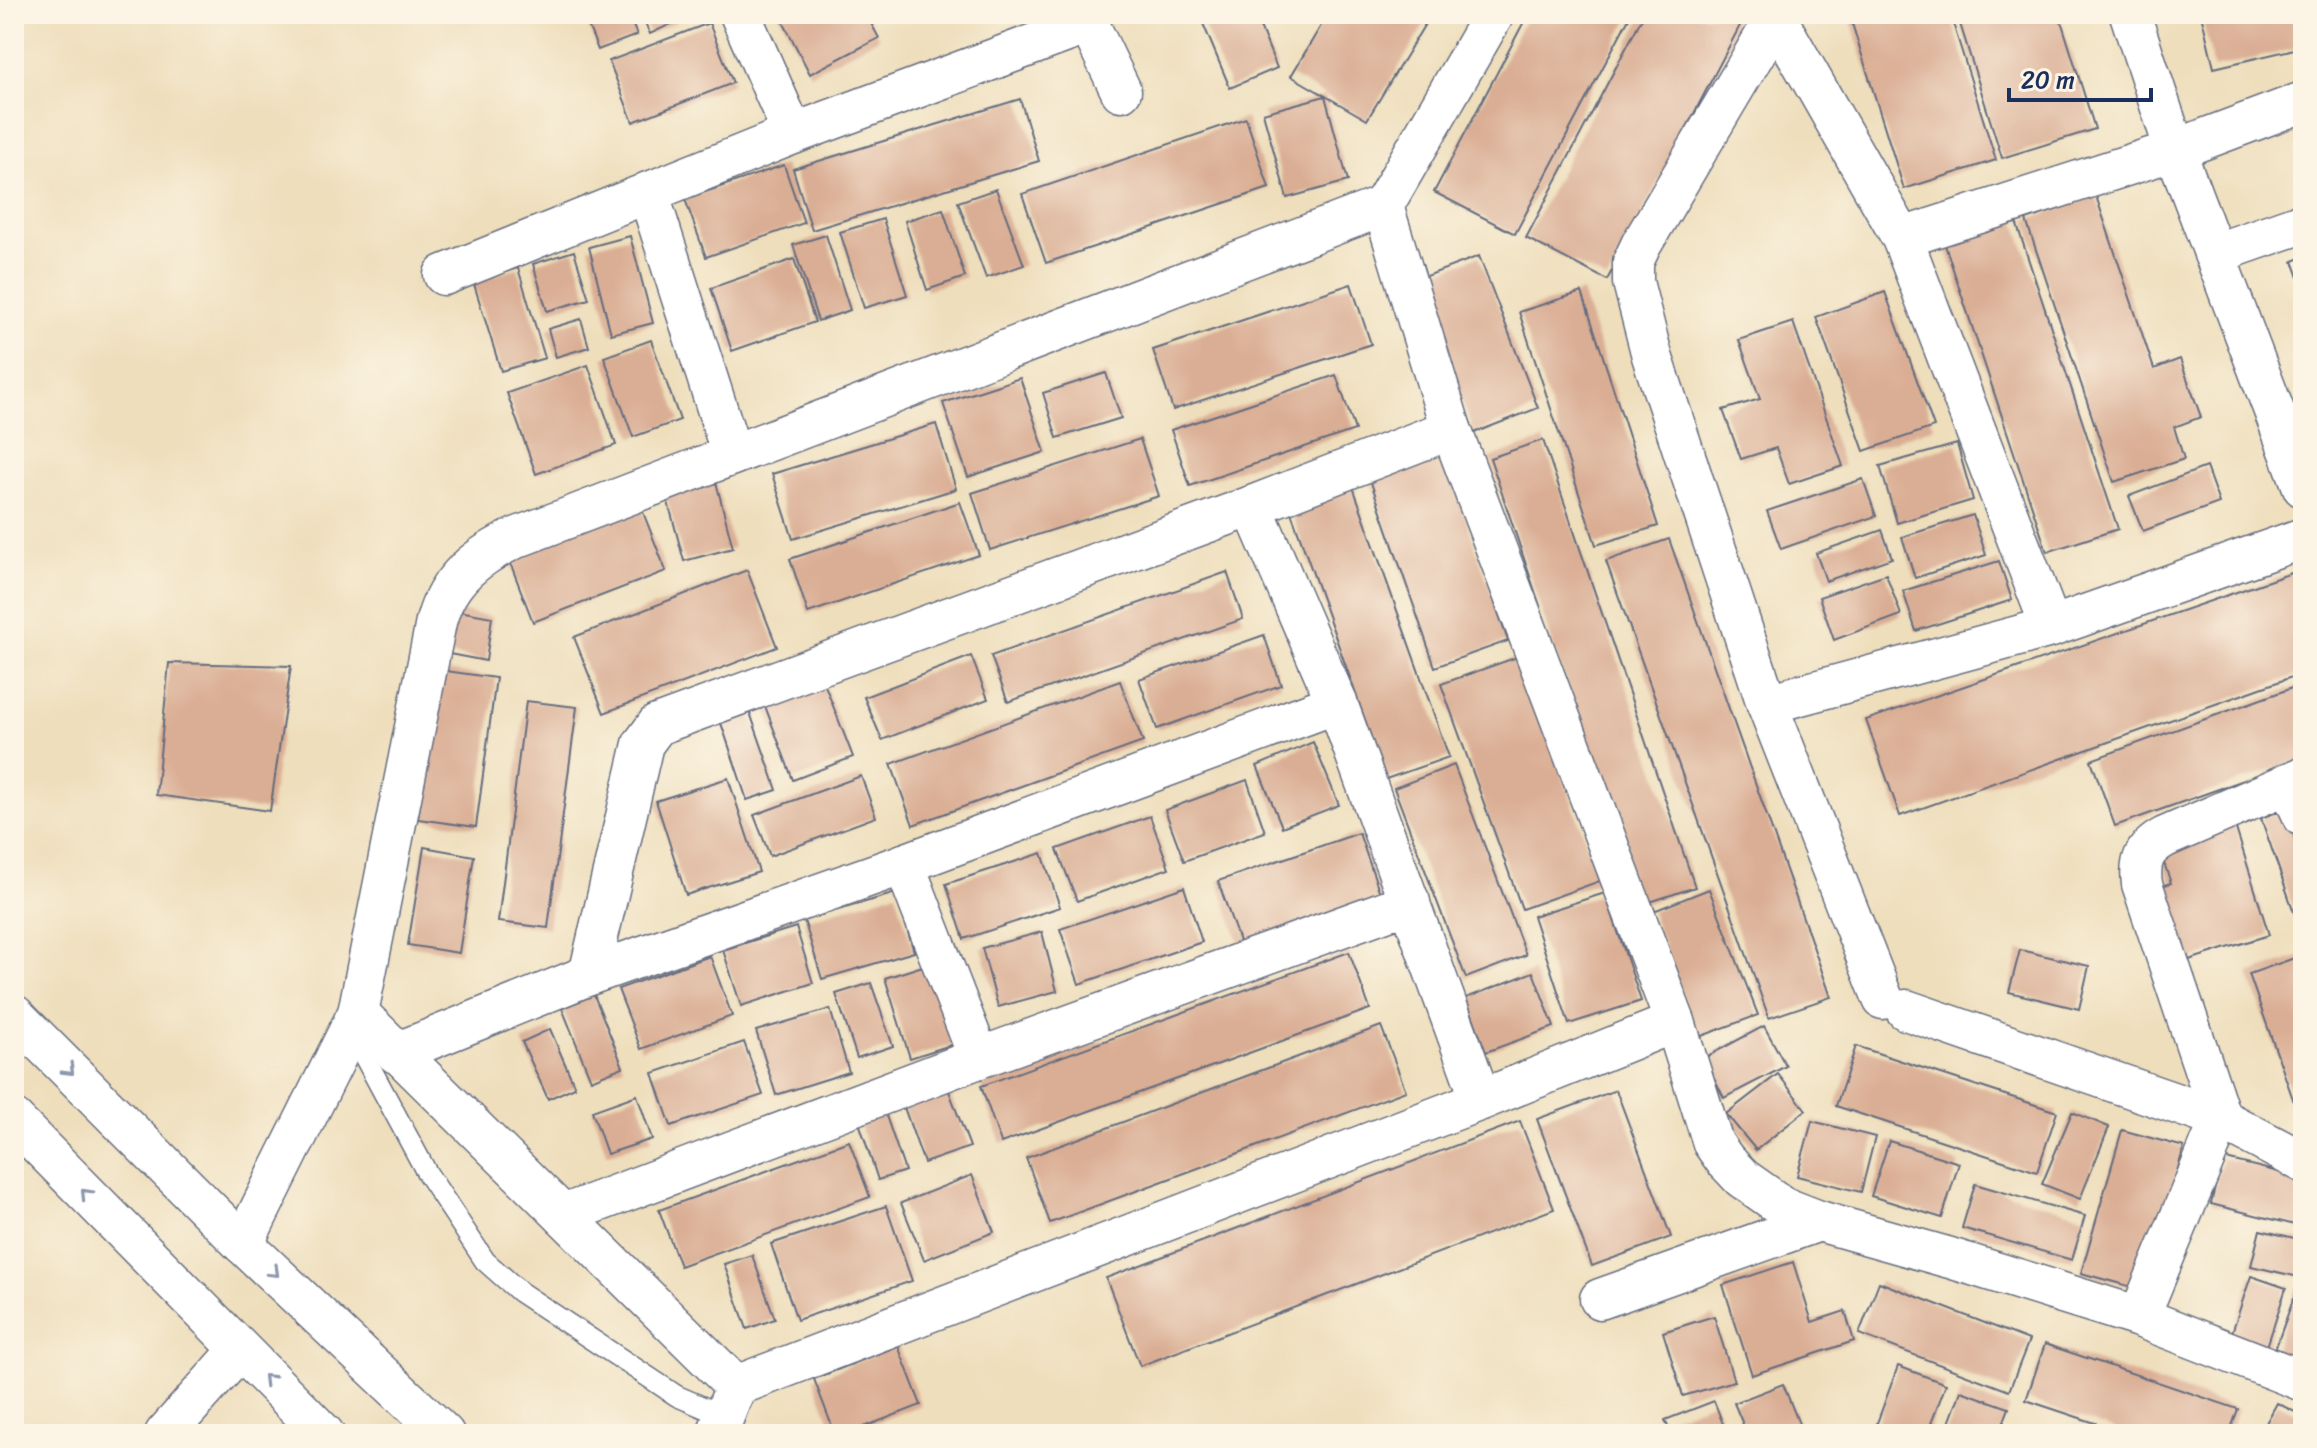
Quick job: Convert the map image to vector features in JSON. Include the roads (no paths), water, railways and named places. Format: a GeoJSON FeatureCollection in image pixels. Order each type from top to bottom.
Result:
{"type":"FeatureCollection","features":[{"type":"Feature","properties":{"kind":"street"},"geometry":{"type":"LineString","coordinates":[[740,14],[793,134]]}},
{"type":"Feature","properties":{"kind":"street"},"geometry":{"type":"LineString","coordinates":[[243,1244],[354,1022],[436,622],[448,589],[477,560],[499,545],[1383,206],[1494,14]]}},
{"type":"Feature","properties":{"kind":"street"},"geometry":{"type":"LineString","coordinates":[[2130,14],[2175,150],[2303,487]]}},
{"type":"Feature","properties":{"kind":"street"},"geometry":{"type":"LineString","coordinates":[[2051,627],[1902,238],[1777,16],[1648,232],[1633,266],[1634,289],[1652,356],[1767,704],[1894,1005],[2221,1119],[2303,1162]]}},
{"type":"Feature","properties":{"kind":"street"},"geometry":{"type":"LineString","coordinates":[[444,275],[1086,19],[1121,91]]}},
{"type":"Feature","properties":{"kind":"street"},"geometry":{"type":"LineString","coordinates":[[1902,238],[2175,150],[2303,102]]}},
{"type":"Feature","properties":{"kind":"street"},"geometry":{"type":"LineString","coordinates":[[648,192],[732,455]]}},
{"type":"Feature","properties":{"kind":"street"},"geometry":{"type":"LineString","coordinates":[[1383,206],[1451,429],[1675,1022],[1713,1143],[1719,1152],[1742,1178],[1783,1207],[1819,1221],[2139,1317],[2303,1381]]}},
{"type":"Feature","properties":{"kind":"street"},"geometry":{"type":"LineString","coordinates":[[2214,254],[2303,223]]}},
{"type":"Feature","properties":{"kind":"street"},"geometry":{"type":"LineString","coordinates":[[589,975],[643,744],[657,725],[1252,506],[1451,429]]}},
{"type":"Feature","properties":{"kind":"street"},"geometry":{"type":"LineString","coordinates":[[1252,506],[1337,703],[1481,1100]]}},
{"type":"Feature","properties":{"kind":"street"},"geometry":{"type":"LineString","coordinates":[[1767,704],[2051,627],[2303,538]]}},
{"type":"Feature","properties":{"kind":"street"},"geometry":{"type":"LineString","coordinates":[[396,1053],[589,975],[904,864],[1337,703]]}},
{"type":"Feature","properties":{"kind":"street"},"geometry":{"type":"LineString","coordinates":[[2139,1317],[2221,1119],[2142,884],[2142,860],[2149,848],[2165,837],[2298,792]]}},
{"type":"Feature","properties":{"kind":"street"},"geometry":{"type":"LineString","coordinates":[[904,864],[979,1058]]}},
{"type":"Feature","properties":{"kind":"street"},"geometry":{"type":"LineString","coordinates":[[563,1215],[979,1058],[1410,902]]}},
{"type":"Feature","properties":{"kind":"street"},"geometry":{"type":"LineString","coordinates":[[14,1015],[243,1244],[444,1434]]}},
{"type":"Feature","properties":{"kind":"street"},"geometry":{"type":"LineString","coordinates":[[354,1022],[396,1053],[563,1215],[726,1412],[1675,1022]]}},
{"type":"Feature","properties":{"kind":"street"},"geometry":{"type":"LineString","coordinates":[[14,1120],[324,1434]]}},
{"type":"Feature","properties":{"kind":"street"},"geometry":{"type":"LineString","coordinates":[[1600,1299],[1819,1221]]}},
{"type":"Feature","properties":{"kind":"street"},"geometry":{"type":"LineString","coordinates":[[165,1434],[239,1351]]}},
{"type":"Feature","properties":{"kind":"lane"},"geometry":{"type":"LineString","coordinates":[[354,1022],[427,1173],[485,1261],[520,1292],[677,1396],[726,1412]]}}]}
